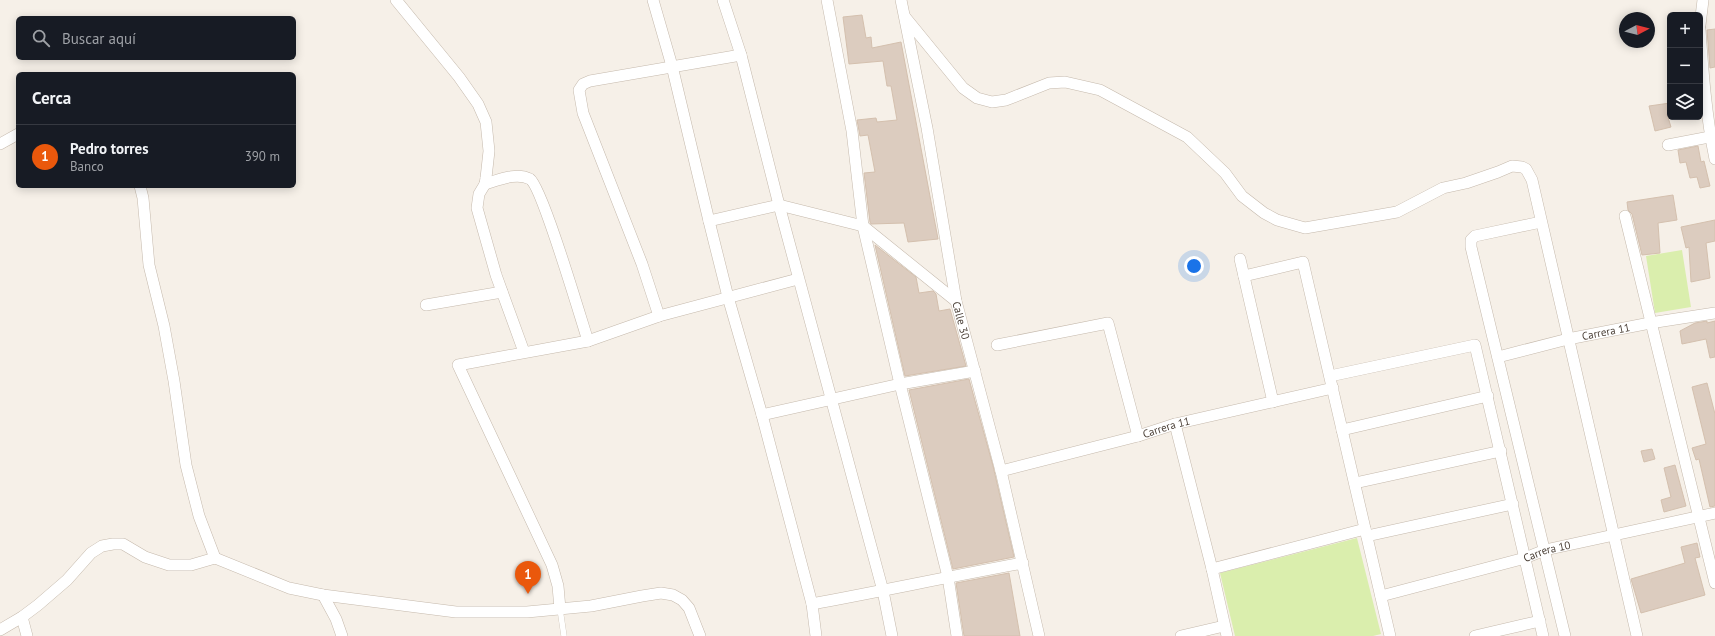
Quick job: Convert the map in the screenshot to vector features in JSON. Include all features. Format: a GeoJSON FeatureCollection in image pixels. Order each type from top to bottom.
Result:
{"type":"FeatureCollection","features":[{"type":"Feature","properties":{"kind":"street"},"geometry":{"type":"LineString","coordinates":[[396,0],[459,77],[478,104],[486,122],[489,151],[485,184],[480,194],[477,208],[502,292],[524,352]]}},
{"type":"Feature","properties":{"kind":"street"},"geometry":{"type":"LineString","coordinates":[[653,0],[672,66],[728,297],[762,415],[812,604],[816,636]]}},
{"type":"Feature","properties":{"kind":"street"},"geometry":{"type":"LineString","coordinates":[[723,0],[741,55],[798,279],[832,399],[883,591],[892,636]]}},
{"type":"Feature","properties":{"kind":"street"},"geometry":{"type":"LineString","coordinates":[[827,0],[852,131],[863,226],[900,384],[948,577],[957,636]]}},
{"type":"Feature","properties":{"kind":"street","name":"Calle 30"},"geometry":{"type":"LineString","coordinates":[[901,0],[927,128],[956,301],[1002,470],[1039,636]]}},
{"type":"Feature","properties":{"kind":"street"},"geometry":{"type":"LineString","coordinates":[[1702,12],[1703,0]]}},
{"type":"Feature","properties":{"kind":"street"},"geometry":{"type":"LineString","coordinates":[[905,17],[963,88],[977,98],[992,102],[1006,100],[1049,83],[1065,82],[1100,90],[1187,137],[1225,173],[1233,185],[1253,205],[1277,220],[1291,225],[1305,228],[1397,212],[1443,188],[1466,183],[1512,166],[1526,169],[1531,176],[1637,636]]}},
{"type":"Feature","properties":{"kind":"street"},"geometry":{"type":"LineString","coordinates":[[1701,48],[1703,82],[1713,137],[1715,159]]}},
{"type":"Feature","properties":{"kind":"street"},"geometry":{"type":"LineString","coordinates":[[659,316],[642,264],[583,113],[579,90],[583,84],[590,80],[741,55]]}},
{"type":"Feature","properties":{"kind":"street"},"geometry":{"type":"LineString","coordinates":[[0,144],[16,135]]}},
{"type":"Feature","properties":{"kind":"street"},"geometry":{"type":"LineString","coordinates":[[1668,144],[1713,137]]}},
{"type":"Feature","properties":{"kind":"street"},"geometry":{"type":"LineString","coordinates":[[485,184],[522,176],[532,180],[546,212],[588,341]]}},
{"type":"Feature","properties":{"kind":"street"},"geometry":{"type":"LineString","coordinates":[[140,188],[143,198],[149,265],[166,334],[181,422],[186,465],[199,516],[215,558]]}},
{"type":"Feature","properties":{"kind":"street"},"geometry":{"type":"LineString","coordinates":[[709,220],[779,205],[863,226],[956,301]]}},
{"type":"Feature","properties":{"kind":"street"},"geometry":{"type":"LineString","coordinates":[[1625,216],[1650,323],[1715,583]]}},
{"type":"Feature","properties":{"kind":"street"},"geometry":{"type":"LineString","coordinates":[[1541,222],[1475,236],[1471,240],[1471,246],[1565,636]]}},
{"type":"Feature","properties":{"kind":"street"},"geometry":{"type":"LineString","coordinates":[[1240,259],[1273,402]]}},
{"type":"Feature","properties":{"kind":"street"},"geometry":{"type":"LineString","coordinates":[[1244,276],[1303,262],[1390,636]]}},
{"type":"Feature","properties":{"kind":"street"},"geometry":{"type":"LineString","coordinates":[[560,609],[558,586],[552,565],[458,365],[588,341],[659,316],[798,279]]}},
{"type":"Feature","properties":{"kind":"street"},"geometry":{"type":"LineString","coordinates":[[426,305],[502,292]]}},
{"type":"Feature","properties":{"kind":"street","name":"Carrera 11"},"geometry":{"type":"LineString","coordinates":[[1498,357],[1568,339],[1650,323],[1715,313]]}},
{"type":"Feature","properties":{"kind":"street"},"geometry":{"type":"LineString","coordinates":[[997,345],[1108,323],[1138,436]]}},
{"type":"Feature","properties":{"kind":"street"},"geometry":{"type":"LineString","coordinates":[[1330,376],[1476,344],[1543,636]]}},
{"type":"Feature","properties":{"kind":"street"},"geometry":{"type":"LineString","coordinates":[[762,415],[900,384],[975,370]]}},
{"type":"Feature","properties":{"kind":"street","name":"Carrera 11"},"geometry":{"type":"LineString","coordinates":[[1002,470],[1138,436],[1175,424],[1333,388]]}},
{"type":"Feature","properties":{"kind":"street"},"geometry":{"type":"LineString","coordinates":[[1342,430],[1488,396]]}},
{"type":"Feature","properties":{"kind":"street"},"geometry":{"type":"LineString","coordinates":[[1175,424],[1212,569],[1225,631],[1181,636]]}},
{"type":"Feature","properties":{"kind":"street"},"geometry":{"type":"LineString","coordinates":[[1354,483],[1500,451]]}},
{"type":"Feature","properties":{"kind":"street"},"geometry":{"type":"LineString","coordinates":[[1212,569],[1366,533],[1513,504]]}},
{"type":"Feature","properties":{"kind":"street","name":"Carrera 10"},"geometry":{"type":"LineString","coordinates":[[1381,596],[1525,558],[1545,550],[1715,513]]}},
{"type":"Feature","properties":{"kind":"street"},"geometry":{"type":"LineString","coordinates":[[0,630],[22,617],[67,580],[91,553],[102,546],[123,544],[145,557],[168,564],[191,564],[215,558],[289,588],[323,595],[456,612],[493,613],[560,609],[591,606],[661,593],[673,595],[682,600],[689,608],[700,636]]}},
{"type":"Feature","properties":{"kind":"street"},"geometry":{"type":"LineString","coordinates":[[812,604],[1023,563]]}},
{"type":"Feature","properties":{"kind":"street"},"geometry":{"type":"LineString","coordinates":[[323,595],[336,619],[342,636]]}},
{"type":"Feature","properties":{"kind":"street"},"geometry":{"type":"LineString","coordinates":[[22,617],[27,636]]}},
{"type":"Feature","properties":{"kind":"street"},"geometry":{"type":"LineString","coordinates":[[1475,636],[1540,621]]}},
{"type":"Feature","properties":{"kind":"lane"},"geometry":{"type":"LineString","coordinates":[[560,609],[564,636]]}},
{"type":"Feature","properties":{"kind":"green space"},"geometry":{"type":"Polygon","coordinates":[[[1682,250],[1691,307],[1655,313],[1646,256],[1682,250]]]}},
{"type":"Feature","properties":{"kind":"green space"},"geometry":{"type":"Polygon","coordinates":[[[1357,538],[1381,634],[1373,636],[1235,636],[1220,573],[1357,538]]]}},
{"type":"Feature","properties":{"kind":"building"},"geometry":{"type":"Polygon","coordinates":[[[862,15],[866,38],[871,37],[872,48],[901,42],[938,239],[908,242],[904,223],[871,224],[870,222],[864,173],[875,172],[868,135],[860,136],[857,120],[876,118],[877,122],[897,120],[891,86],[887,86],[883,61],[849,64],[843,17],[862,15]]]}},
{"type":"Feature","properties":{"kind":"building"},"geometry":{"type":"Polygon","coordinates":[[[1715,29],[1715,67],[1710,68],[1707,30],[1715,29]]]}},
{"type":"Feature","properties":{"kind":"building"},"geometry":{"type":"Polygon","coordinates":[[[1667,103],[1667,120],[1669,120],[1671,127],[1655,131],[1649,106],[1667,103]]]}},
{"type":"Feature","properties":{"kind":"building"},"geometry":{"type":"Polygon","coordinates":[[[1698,146],[1701,162],[1704,161],[1710,186],[1700,188],[1697,177],[1690,178],[1686,162],[1680,163],[1678,150],[1698,146]]]}},
{"type":"Feature","properties":{"kind":"building"},"geometry":{"type":"Polygon","coordinates":[[[1673,195],[1677,220],[1658,223],[1660,253],[1642,255],[1632,214],[1628,210],[1627,202],[1673,195]]]}},
{"type":"Feature","properties":{"kind":"building"},"geometry":{"type":"Polygon","coordinates":[[[1715,220],[1715,241],[1706,243],[1710,278],[1691,282],[1689,247],[1686,248],[1681,227],[1715,220]]]}},
{"type":"Feature","properties":{"kind":"building"},"geometry":{"type":"Polygon","coordinates":[[[875,245],[916,277],[919,293],[933,291],[936,294],[939,311],[950,309],[966,366],[905,376],[875,245]]]}},
{"type":"Feature","properties":{"kind":"building"},"geometry":{"type":"Polygon","coordinates":[[[1707,321],[1707,323],[1715,321],[1715,357],[1710,358],[1706,339],[1682,344],[1680,331],[1695,323],[1707,321]]]}},
{"type":"Feature","properties":{"kind":"building"},"geometry":{"type":"Polygon","coordinates":[[[969,379],[993,466],[1014,557],[953,569],[909,390],[969,379]]]}},
{"type":"Feature","properties":{"kind":"building"},"geometry":{"type":"Polygon","coordinates":[[[1707,383],[1715,414],[1715,506],[1710,507],[1699,459],[1696,460],[1692,448],[1706,444],[1692,387],[1707,383]]]}},
{"type":"Feature","properties":{"kind":"building"},"geometry":{"type":"Polygon","coordinates":[[[1652,449],[1655,459],[1644,462],[1641,451],[1652,449]]]}},
{"type":"Feature","properties":{"kind":"building"},"geometry":{"type":"Polygon","coordinates":[[[1675,465],[1686,506],[1664,512],[1661,500],[1671,497],[1664,468],[1675,465]]]}},
{"type":"Feature","properties":{"kind":"building"},"geometry":{"type":"Polygon","coordinates":[[[1697,543],[1700,557],[1695,558],[1705,595],[1641,613],[1631,579],[1685,563],[1681,547],[1697,543]]]}},
{"type":"Feature","properties":{"kind":"building"},"geometry":{"type":"Polygon","coordinates":[[[1009,573],[1020,636],[964,636],[956,583],[1009,573]]]}},
{"type":"Feature","properties":{"kind":"place","name":"Pedro torres"},"geometry":{"type":"Point","coordinates":[528,594]}}]}
